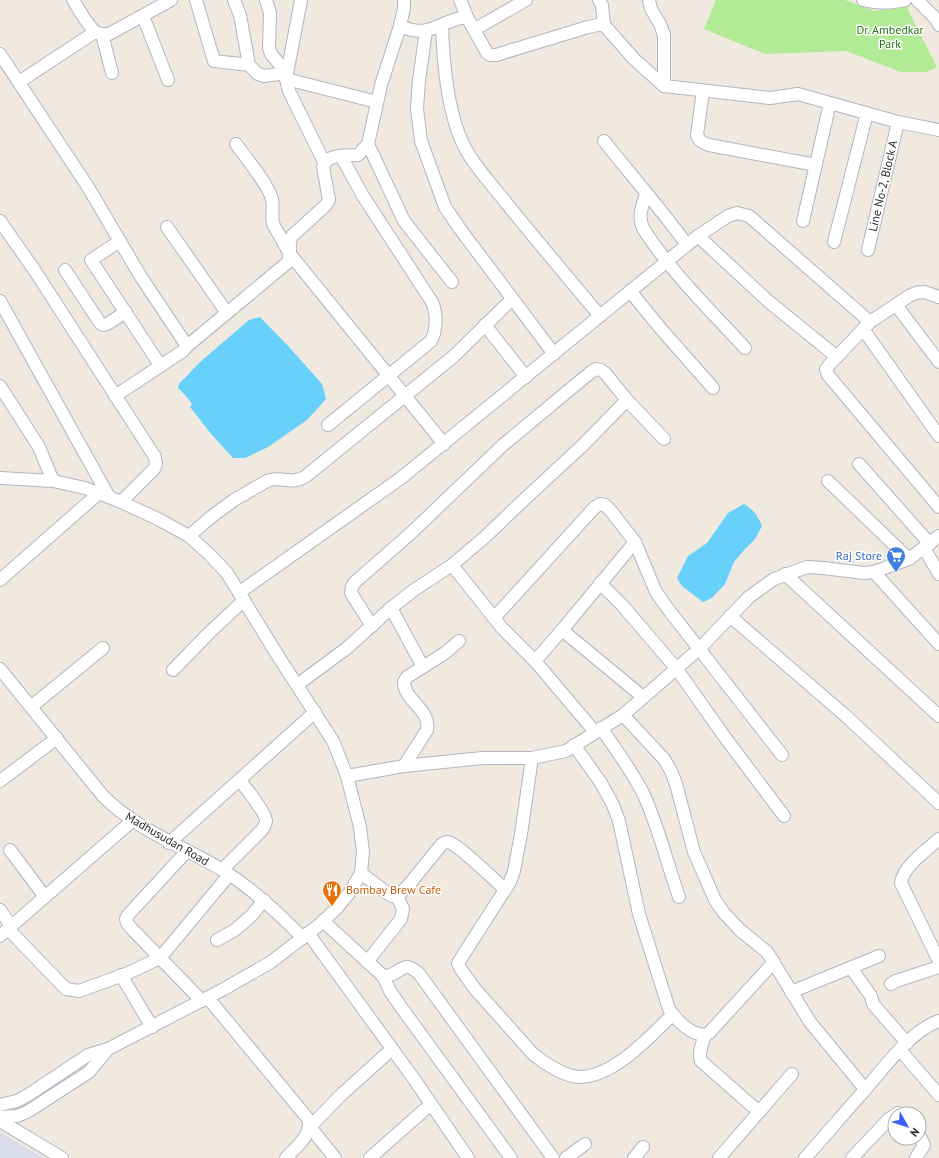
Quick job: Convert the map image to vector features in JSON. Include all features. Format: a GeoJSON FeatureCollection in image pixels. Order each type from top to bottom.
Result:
{"type":"FeatureCollection","features":[{"type":"Feature","properties":{"kind":"street"},"geometry":{"type":"LineString","coordinates":[[73,0],[90,26],[98,33],[112,73]]}},
{"type":"Feature","properties":{"kind":"street"},"geometry":{"type":"LineString","coordinates":[[19,82],[98,33],[109,34],[171,0]]}},
{"type":"Feature","properties":{"kind":"street"},"geometry":{"type":"LineString","coordinates":[[196,0],[214,61],[249,65]]}},
{"type":"Feature","properties":{"kind":"street"},"geometry":{"type":"LineString","coordinates":[[234,0],[240,15],[249,65],[258,74],[264,76],[287,76],[378,102]]}},
{"type":"Feature","properties":{"kind":"street"},"geometry":{"type":"LineString","coordinates":[[266,0],[270,13],[269,48],[271,54],[287,76]]}},
{"type":"Feature","properties":{"kind":"street"},"geometry":{"type":"LineString","coordinates":[[115,396],[183,351],[277,273],[287,263],[290,254],[290,240],[292,236],[326,205],[329,200],[323,167],[324,162],[289,91],[287,76],[301,0]]}},
{"type":"Feature","properties":{"kind":"street"},"geometry":{"type":"LineString","coordinates":[[324,162],[328,158],[358,155],[368,144],[381,85],[400,26],[404,8],[404,0]]}},
{"type":"Feature","properties":{"kind":"street"},"geometry":{"type":"LineString","coordinates":[[460,0],[487,53],[490,55],[496,55],[588,27],[598,25],[604,26]]}},
{"type":"Feature","properties":{"kind":"street"},"geometry":{"type":"LineString","coordinates":[[472,24],[526,0]]}},
{"type":"Feature","properties":{"kind":"street"},"geometry":{"type":"LineString","coordinates":[[599,0],[602,5],[604,26],[634,59],[664,86],[770,98],[798,94],[898,122],[939,130]]}},
{"type":"Feature","properties":{"kind":"street"},"geometry":{"type":"LineString","coordinates":[[649,0],[650,9],[660,24],[664,35],[664,86]]}},
{"type":"Feature","properties":{"kind":"street"},"geometry":{"type":"LineString","coordinates":[[863,0],[887,4],[905,0]]}},
{"type":"Feature","properties":{"kind":"street"},"geometry":{"type":"LineString","coordinates":[[917,0],[938,20]]}},
{"type":"Feature","properties":{"kind":"street"},"geometry":{"type":"LineString","coordinates":[[143,16],[168,80]]}},
{"type":"Feature","properties":{"kind":"street"},"geometry":{"type":"LineString","coordinates":[[400,26],[410,30],[426,31],[465,16],[472,24]]}},
{"type":"Feature","properties":{"kind":"street"},"geometry":{"type":"LineString","coordinates":[[442,25],[444,68],[458,133],[466,149],[497,191],[600,316]]}},
{"type":"Feature","properties":{"kind":"street"},"geometry":{"type":"LineString","coordinates":[[426,31],[417,109],[421,141],[445,207],[554,354]]}},
{"type":"Feature","properties":{"kind":"street"},"geometry":{"type":"LineString","coordinates":[[0,54],[88,187],[120,241],[185,343],[186,347]]}},
{"type":"Feature","properties":{"kind":"street"},"geometry":{"type":"LineString","coordinates":[[703,91],[696,135],[703,143],[816,165]]}},
{"type":"Feature","properties":{"kind":"street"},"geometry":{"type":"LineString","coordinates":[[803,221],[830,103]]}},
{"type":"Feature","properties":{"kind":"street"},"geometry":{"type":"LineString","coordinates":[[834,242],[867,113]]}},
{"type":"Feature","properties":{"kind":"street","name":"Line No-2, Block A"},"geometry":{"type":"LineString","coordinates":[[868,250],[898,122]]}},
{"type":"Feature","properties":{"kind":"street"},"geometry":{"type":"LineString","coordinates":[[604,141],[687,245]]}},
{"type":"Feature","properties":{"kind":"street"},"geometry":{"type":"LineString","coordinates":[[236,144],[269,191],[272,200],[271,218],[290,254],[444,444]]}},
{"type":"Feature","properties":{"kind":"street"},"geometry":{"type":"LineString","coordinates":[[368,144],[404,221],[452,282]]}},
{"type":"Feature","properties":{"kind":"street"},"geometry":{"type":"LineString","coordinates":[[328,425],[431,341],[435,330],[434,308],[363,196],[341,156]]}},
{"type":"Feature","properties":{"kind":"street"},"geometry":{"type":"LineString","coordinates":[[646,194],[640,217],[641,224],[651,241],[703,303],[745,348]]}},
{"type":"Feature","properties":{"kind":"street"},"geometry":{"type":"LineString","coordinates":[[173,670],[242,596],[401,478],[698,236],[728,216],[737,213],[749,216],[866,326],[939,436]]}},
{"type":"Feature","properties":{"kind":"street"},"geometry":{"type":"LineString","coordinates":[[0,221],[35,271],[155,457],[156,464],[154,469],[121,502]]}},
{"type":"Feature","properties":{"kind":"street"},"geometry":{"type":"LineString","coordinates":[[167,227],[227,313]]}},
{"type":"Feature","properties":{"kind":"street"},"geometry":{"type":"LineString","coordinates":[[698,236],[768,302],[837,357]]}},
{"type":"Feature","properties":{"kind":"street"},"geometry":{"type":"LineString","coordinates":[[120,241],[91,260],[160,365]]}},
{"type":"Feature","properties":{"kind":"street"},"geometry":{"type":"LineString","coordinates":[[65,270],[100,323],[103,325],[107,324],[126,312]]}},
{"type":"Feature","properties":{"kind":"street"},"geometry":{"type":"LineString","coordinates":[[630,291],[713,388]]}},
{"type":"Feature","properties":{"kind":"street"},"geometry":{"type":"LineString","coordinates":[[939,297],[924,292],[909,296],[866,326],[826,370],[828,375],[939,507]]}},
{"type":"Feature","properties":{"kind":"street"},"geometry":{"type":"LineString","coordinates":[[189,536],[234,500],[267,481],[272,479],[300,480],[454,356],[512,299]]}},
{"type":"Feature","properties":{"kind":"street"},"geometry":{"type":"LineString","coordinates":[[0,301],[104,495]]}},
{"type":"Feature","properties":{"kind":"street"},"geometry":{"type":"LineString","coordinates":[[896,305],[939,362]]}},
{"type":"Feature","properties":{"kind":"street"},"geometry":{"type":"LineString","coordinates":[[485,325],[526,377]]}},
{"type":"Feature","properties":{"kind":"street"},"geometry":{"type":"LineString","coordinates":[[372,626],[351,593],[354,583],[411,533],[503,445],[596,369],[606,373],[627,400],[664,439]]}},
{"type":"Feature","properties":{"kind":"street"},"geometry":{"type":"LineString","coordinates":[[0,386],[39,447],[53,481]]}},
{"type":"Feature","properties":{"kind":"street"},"geometry":{"type":"LineString","coordinates":[[298,685],[347,648],[391,608],[452,565],[485,537],[583,446],[627,400]]}},
{"type":"Feature","properties":{"kind":"street"},"geometry":{"type":"LineString","coordinates":[[859,464],[931,543],[939,574]]}},
{"type":"Feature","properties":{"kind":"street"},"geometry":{"type":"LineString","coordinates":[[0,478],[53,481],[85,488],[121,502],[189,536],[228,573],[278,656],[333,741],[346,776],[360,827],[363,852],[361,873],[350,892],[341,903],[323,921],[271,962],[205,1000],[152,1027],[108,1049],[88,1055],[17,1101],[0,1105]]}},
{"type":"Feature","properties":{"kind":"street"},"geometry":{"type":"LineString","coordinates":[[828,481],[909,559]]}},
{"type":"Feature","properties":{"kind":"street"},"geometry":{"type":"LineString","coordinates":[[0,580],[104,495]]}},
{"type":"Feature","properties":{"kind":"street"},"geometry":{"type":"LineString","coordinates":[[494,618],[595,507],[600,504],[605,505],[635,542],[656,592],[782,755]]}},
{"type":"Feature","properties":{"kind":"street"},"geometry":{"type":"LineString","coordinates":[[535,661],[635,542]]}},
{"type":"Feature","properties":{"kind":"street"},"geometry":{"type":"LineString","coordinates":[[346,776],[404,766],[483,758],[532,758],[566,751],[623,714],[699,649],[749,597],[774,579],[807,567],[864,573],[874,572],[909,559],[931,543]]}},
{"type":"Feature","properties":{"kind":"street"},"geometry":{"type":"LineString","coordinates":[[452,565],[502,628],[535,661],[598,730],[634,776],[650,809],[678,897]]}},
{"type":"Feature","properties":{"kind":"street"},"geometry":{"type":"LineString","coordinates":[[874,572],[939,644]]}},
{"type":"Feature","properties":{"kind":"street"},"geometry":{"type":"LineString","coordinates":[[785,574],[939,716]]}},
{"type":"Feature","properties":{"kind":"street"},"geometry":{"type":"LineString","coordinates":[[600,583],[622,605],[676,668],[724,736],[784,816]]}},
{"type":"Feature","properties":{"kind":"street"},"geometry":{"type":"LineString","coordinates":[[391,608],[423,667]]}},
{"type":"Feature","properties":{"kind":"street"},"geometry":{"type":"LineString","coordinates":[[730,616],[847,717],[939,804]]}},
{"type":"Feature","properties":{"kind":"street"},"geometry":{"type":"LineString","coordinates":[[562,630],[643,697]]}},
{"type":"Feature","properties":{"kind":"street"},"geometry":{"type":"LineString","coordinates":[[404,766],[427,730],[428,724],[427,718],[406,691],[404,682],[407,677],[444,653],[459,641]]}},
{"type":"Feature","properties":{"kind":"street"},"geometry":{"type":"LineString","coordinates":[[32,706],[103,648]]}},
{"type":"Feature","properties":{"kind":"street","name":"Madhusudan Road"},"geometry":{"type":"LineString","coordinates":[[0,669],[32,706],[103,796],[114,807],[132,821],[170,843],[226,872],[243,883],[305,936],[392,1049],[468,1158]]}},
{"type":"Feature","properties":{"kind":"street"},"geometry":{"type":"LineString","coordinates":[[170,843],[315,712]]}},
{"type":"Feature","properties":{"kind":"street"},"geometry":{"type":"LineString","coordinates":[[623,714],[664,759],[671,771],[676,784],[694,852],[715,900],[724,913],[740,930],[767,952],[810,1022],[865,1089]]}},
{"type":"Feature","properties":{"kind":"street"},"geometry":{"type":"LineString","coordinates":[[0,781],[57,738]]}},
{"type":"Feature","properties":{"kind":"street"},"geometry":{"type":"LineString","coordinates":[[574,745],[601,783],[613,805],[619,821],[639,914],[669,1010],[672,1015],[695,1033],[705,1035]]}},
{"type":"Feature","properties":{"kind":"street"},"geometry":{"type":"LineString","coordinates":[[532,758],[514,870],[505,889],[458,963],[460,968],[476,989],[533,1054],[542,1062],[567,1075],[578,1077],[598,1074],[627,1057],[672,1015]]}},
{"type":"Feature","properties":{"kind":"street"},"geometry":{"type":"LineString","coordinates":[[0,910],[6,930],[66,989],[78,992],[121,976],[160,958],[226,872],[262,830],[266,823],[262,811],[240,780]]}},
{"type":"Feature","properties":{"kind":"street"},"geometry":{"type":"LineString","coordinates":[[6,930],[132,821]]}},
{"type":"Feature","properties":{"kind":"street"},"geometry":{"type":"LineString","coordinates":[[939,839],[907,868],[902,877],[901,883],[939,961]]}},
{"type":"Feature","properties":{"kind":"street"},"geometry":{"type":"LineString","coordinates":[[361,873],[387,893],[392,896],[397,896],[407,887],[445,842],[449,842],[505,889]]}},
{"type":"Feature","properties":{"kind":"street"},"geometry":{"type":"LineString","coordinates":[[10,850],[45,897]]}},
{"type":"Feature","properties":{"kind":"street"},"geometry":{"type":"LineString","coordinates":[[187,851],[141,899],[126,919],[127,923],[160,958],[205,1000],[309,1120],[310,1128],[335,1158]]}},
{"type":"Feature","properties":{"kind":"street"},"geometry":{"type":"LineString","coordinates":[[367,962],[401,919],[403,909],[397,896]]}},
{"type":"Feature","properties":{"kind":"street"},"geometry":{"type":"LineString","coordinates":[[217,940],[235,930],[252,915],[264,900]]}},
{"type":"Feature","properties":{"kind":"street"},"geometry":{"type":"LineString","coordinates":[[323,921],[383,976],[390,991],[401,1007],[511,1158]]}},
{"type":"Feature","properties":{"kind":"street"},"geometry":{"type":"LineString","coordinates":[[792,992],[879,956]]}},
{"type":"Feature","properties":{"kind":"street"},"geometry":{"type":"LineString","coordinates":[[759,1112],[701,1061],[700,1057],[705,1035],[710,1032],[774,962]]}},
{"type":"Feature","properties":{"kind":"street"},"geometry":{"type":"LineString","coordinates":[[383,976],[390,976],[402,968],[408,967],[414,969],[553,1158]]}},
{"type":"Feature","properties":{"kind":"street"},"geometry":{"type":"LineString","coordinates":[[891,984],[939,967]]}},
{"type":"Feature","properties":{"kind":"street"},"geometry":{"type":"LineString","coordinates":[[851,968],[871,996],[873,1004],[939,1095]]}},
{"type":"Feature","properties":{"kind":"street"},"geometry":{"type":"LineString","coordinates":[[121,976],[152,1027]]}},
{"type":"Feature","properties":{"kind":"street"},"geometry":{"type":"LineString","coordinates":[[806,1158],[865,1089],[904,1047],[924,1028],[937,1024]]}},
{"type":"Feature","properties":{"kind":"street"},"geometry":{"type":"LineString","coordinates":[[0,1116],[17,1116],[27,1112],[88,1072],[108,1049]]}},
{"type":"Feature","properties":{"kind":"street"},"geometry":{"type":"LineString","coordinates":[[286,1158],[306,1135],[310,1128],[341,1095],[392,1049]]}},
{"type":"Feature","properties":{"kind":"street"},"geometry":{"type":"LineString","coordinates":[[719,1158],[792,1074]]}},
{"type":"Feature","properties":{"kind":"street"},"geometry":{"type":"LineString","coordinates":[[370,1158],[431,1104]]}},
{"type":"Feature","properties":{"kind":"street"},"geometry":{"type":"LineString","coordinates":[[852,1158],[887,1121]]}},
{"type":"Feature","properties":{"kind":"street"},"geometry":{"type":"LineString","coordinates":[[0,1122],[62,1158]]}},
{"type":"Feature","properties":{"kind":"street"},"geometry":{"type":"LineString","coordinates":[[566,1158],[585,1144]]}},
{"type":"Feature","properties":{"kind":"street"},"geometry":{"type":"LineString","coordinates":[[916,1158],[923,1146]]}},
{"type":"Feature","properties":{"kind":"street"},"geometry":{"type":"LineString","coordinates":[[634,1158],[643,1147]]}},
{"type":"Feature","properties":{"kind":"shaded area"},"geometry":{"type":"Polygon","coordinates":[[[0,1133],[44,1158],[0,1158],[0,1133]]]}},
{"type":"Feature","properties":{"kind":"green space","name":"Dr. Ambedkar Park"},"geometry":{"type":"Polygon","coordinates":[[[716,0],[845,0],[874,11],[909,6],[908,10],[937,67],[927,72],[901,72],[846,51],[765,54],[704,29],[716,0]]]}},
{"type":"Feature","properties":{"kind":"water"},"geometry":{"type":"Polygon","coordinates":[[[260,317],[322,384],[326,399],[307,420],[268,447],[245,458],[233,458],[212,435],[190,407],[192,404],[178,388],[179,384],[199,363],[249,320],[260,317]]]}},
{"type":"Feature","properties":{"kind":"water"},"geometry":{"type":"Polygon","coordinates":[[[744,504],[755,514],[762,526],[755,539],[734,562],[725,584],[712,598],[703,602],[682,586],[677,578],[688,556],[707,543],[728,513],[744,504]]]}},
{"type":"Feature","properties":{"kind":"place","name":"Raj Store"},"geometry":{"type":"Point","coordinates":[896,573]}},
{"type":"Feature","properties":{"kind":"place","name":"Bombay Brew Cafe"},"geometry":{"type":"Point","coordinates":[332,907]}}]}
